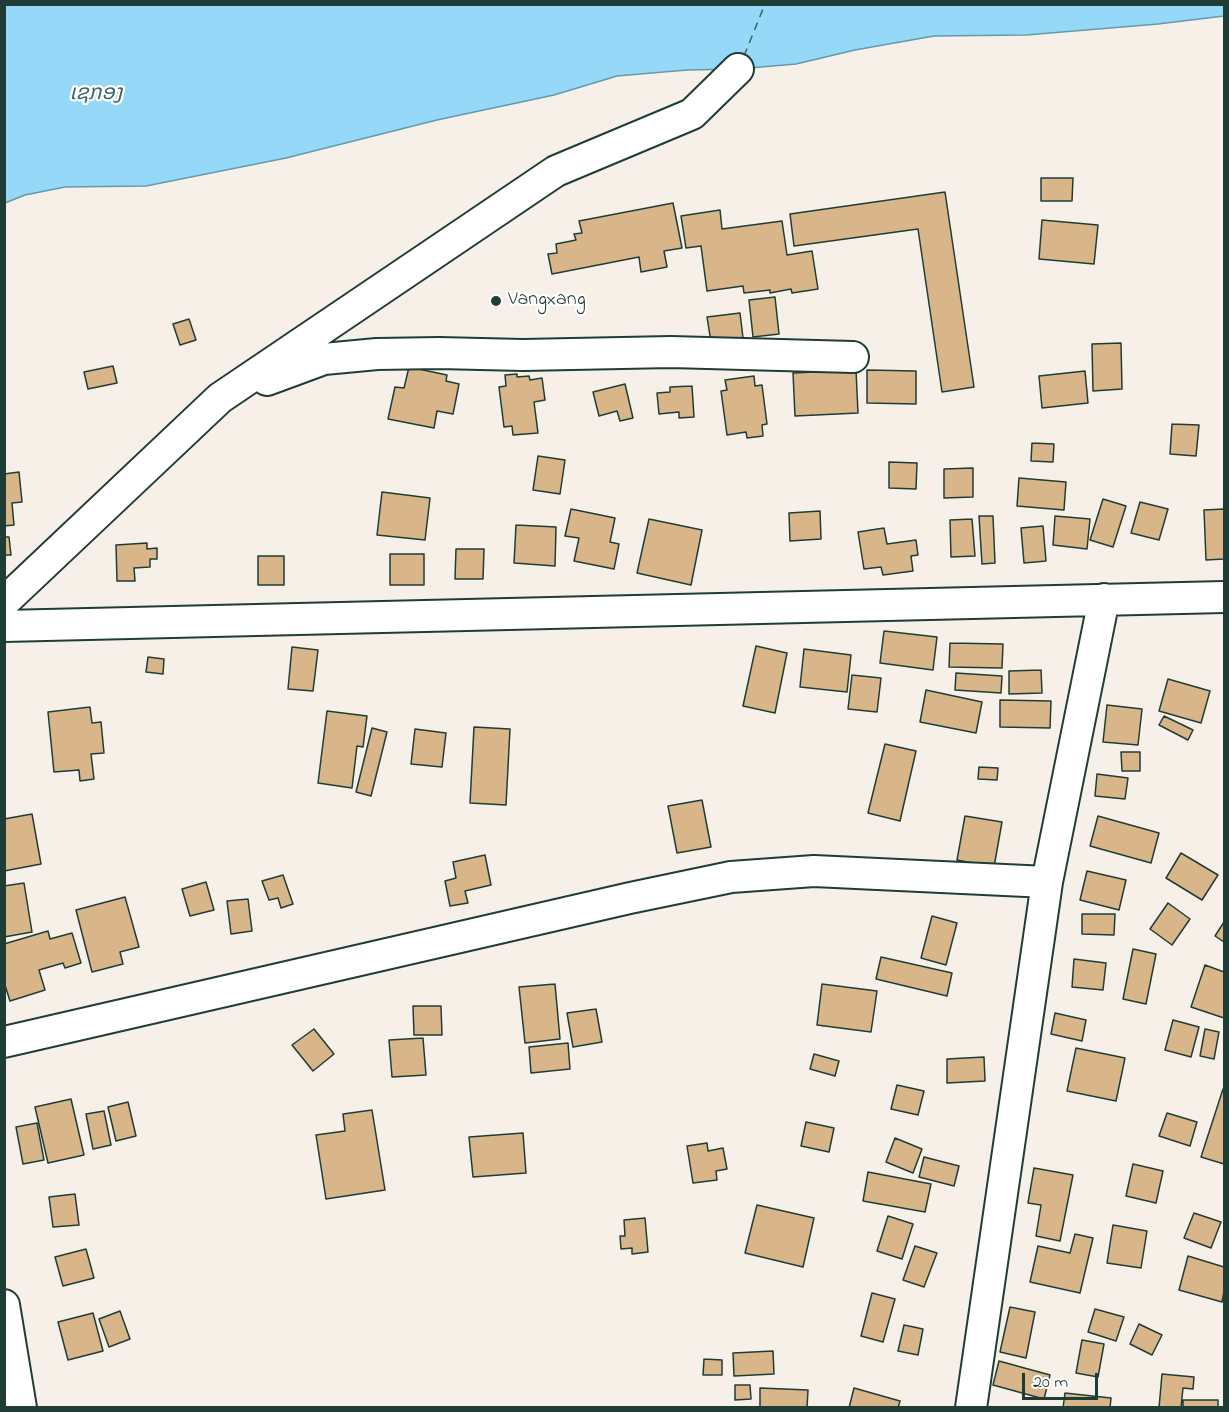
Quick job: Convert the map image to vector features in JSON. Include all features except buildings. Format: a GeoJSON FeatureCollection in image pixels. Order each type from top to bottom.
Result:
{"type":"FeatureCollection","features":[{"type":"Feature","properties":{"kind":"street"},"geometry":{"type":"LineString","coordinates":[[4,602],[220,398],[556,171],[692,114],[738,69]]}},
{"type":"Feature","properties":{"kind":"street"},"geometry":{"type":"LineString","coordinates":[[220,398],[324,359],[376,354],[523,355],[671,352],[853,357]]}},
{"type":"Feature","properties":{"kind":"street"},"geometry":{"type":"LineString","coordinates":[[4,626],[1224,597]]}},
{"type":"Feature","properties":{"kind":"street"},"geometry":{"type":"LineString","coordinates":[[971,1407],[1047,882],[1104,600]]}},
{"type":"Feature","properties":{"kind":"street"},"geometry":{"type":"LineString","coordinates":[[4,1041],[731,877],[814,871],[1047,882]]}},
{"type":"Feature","properties":{"kind":"street"},"geometry":{"type":"LineString","coordinates":[[6,1323],[21,1407]]}},
{"type":"Feature","properties":{"kind":"water","name":"ເຊກອງ"},"geometry":{"type":"Polygon","coordinates":[[[5,5],[1224,5],[1224,16],[1026,35],[934,36],[855,50],[796,64],[617,76],[554,95],[437,120],[286,158],[146,186],[65,187],[25,195],[5,203],[5,5]]]}},
{"type":"Feature","properties":{"kind":"ferry route"},"geometry":{"type":"LineString","coordinates":[[744,56],[765,4]]}},
{"type":"Feature","properties":{"kind":"place","name":"Vangxang"},"geometry":{"type":"Point","coordinates":[496,301]}}]}
